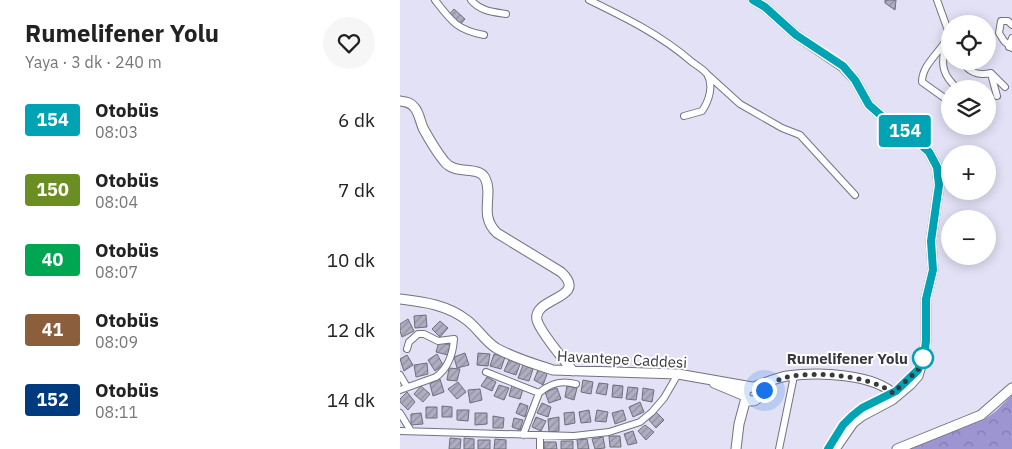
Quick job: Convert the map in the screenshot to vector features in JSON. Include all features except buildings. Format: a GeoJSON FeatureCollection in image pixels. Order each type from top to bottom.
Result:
{"type":"FeatureCollection","features":[{"type":"Feature","properties":{"kind":"street"},"geometry":{"type":"LineString","coordinates":[[435,0],[450,20],[458,27],[484,35]]}},
{"type":"Feature","properties":{"kind":"street"},"geometry":{"type":"LineString","coordinates":[[471,0],[478,7],[486,11],[506,14]]}},
{"type":"Feature","properties":{"kind":"street"},"geometry":{"type":"LineString","coordinates":[[589,0],[602,3],[675,47],[740,104],[782,128],[800,135],[854,194]]}},
{"type":"Feature","properties":{"kind":"street"},"geometry":{"type":"LineString","coordinates":[[753,0],[765,7],[796,35],[843,66],[855,80],[869,105],[885,119],[909,134],[929,152],[937,167],[939,185],[931,241],[933,270],[926,299],[924,356],[918,370],[894,395],[853,423],[835,449]]}},
{"type":"Feature","properties":{"kind":"street"},"geometry":{"type":"LineString","coordinates":[[937,0],[942,15]]}},
{"type":"Feature","properties":{"kind":"street"},"geometry":{"type":"LineString","coordinates":[[1011,47],[999,33],[999,26],[1001,21],[1004,20],[1012,25]]}},
{"type":"Feature","properties":{"kind":"street"},"geometry":{"type":"LineString","coordinates":[[1011,47],[1012,38]]}},
{"type":"Feature","properties":{"kind":"street"},"geometry":{"type":"LineString","coordinates":[[941,50],[931,61],[922,78],[922,82],[941,96]]}},
{"type":"Feature","properties":{"kind":"street"},"geometry":{"type":"LineString","coordinates":[[969,70],[980,76],[991,73]]}},
{"type":"Feature","properties":{"kind":"street"},"geometry":{"type":"LineString","coordinates":[[991,73],[1005,87]]}},
{"type":"Feature","properties":{"kind":"street"},"geometry":{"type":"LineString","coordinates":[[991,73],[997,96]]}},
{"type":"Feature","properties":{"kind":"street"},"geometry":{"type":"LineString","coordinates":[[684,116],[702,110],[706,104],[710,92],[707,74]]}},
{"type":"Feature","properties":{"kind":"street"},"geometry":{"type":"LineString","coordinates":[[400,101],[409,102],[416,109],[423,127],[447,165],[454,170],[480,173],[484,177],[486,183],[487,215],[492,228],[566,277],[570,285],[569,289],[544,306],[537,313],[536,319],[572,371]]}},
{"type":"Feature","properties":{"kind":"street","name":"Havantepe Caddesi"},"geometry":{"type":"LineString","coordinates":[[400,299],[436,304],[453,311],[469,322],[495,347],[553,370],[678,374],[717,381],[755,392],[752,401],[712,381]]}},
{"type":"Feature","properties":{"kind":"street"},"geometry":{"type":"LineString","coordinates":[[400,390],[436,377],[441,373],[454,350],[454,339],[438,341],[424,334],[418,334],[409,342],[407,349]]}},
{"type":"Feature","properties":{"kind":"street"},"geometry":{"type":"LineString","coordinates":[[486,372],[539,393]]}},
{"type":"Feature","properties":{"kind":"street"},"geometry":{"type":"LineString","coordinates":[[400,431],[574,436],[609,432],[640,422],[652,412],[664,398],[678,374]]}},
{"type":"Feature","properties":{"kind":"street"},"geometry":{"type":"LineString","coordinates":[[400,375],[407,387]]}},
{"type":"Feature","properties":{"kind":"street"},"geometry":{"type":"LineString","coordinates":[[738,434],[755,392],[764,390],[782,378],[834,375],[854,378],[874,383],[894,395]]}},
{"type":"Feature","properties":{"kind":"street"},"geometry":{"type":"LineString","coordinates":[[779,449],[794,376]]}},
{"type":"Feature","properties":{"kind":"street"},"geometry":{"type":"LineString","coordinates":[[523,435],[539,393],[544,388],[556,382],[576,384]]}},
{"type":"Feature","properties":{"kind":"street"},"geometry":{"type":"LineString","coordinates":[[899,449],[981,415],[1012,388]]}},
{"type":"Feature","properties":{"kind":"street"},"geometry":{"type":"LineString","coordinates":[[828,449],[843,425],[852,416],[862,408],[894,395]]}},
{"type":"Feature","properties":{"kind":"street"},"geometry":{"type":"LineString","coordinates":[[736,449],[745,397]]}},
{"type":"Feature","properties":{"kind":"street"},"geometry":{"type":"LineString","coordinates":[[400,413],[411,430]]}},
{"type":"Feature","properties":{"kind":"street"},"geometry":{"type":"LineString","coordinates":[[540,435],[540,449]]}},
{"type":"Feature","properties":{"kind":"green space"},"geometry":{"type":"Polygon","coordinates":[[[1012,395],[1012,449],[911,449],[985,419],[1012,395]]]}},
{"type":"Feature","properties":{"kind":"bus line","name":"154"},"geometry":{"type":"LineString","coordinates":[[753,0],[765,7],[796,35],[843,66],[855,80],[869,105],[885,119],[909,134],[929,152],[937,167],[939,185],[931,241],[933,270],[926,299],[924,356],[918,370],[896,391],[862,408],[852,416],[843,425],[828,449]]}},
{"type":"Feature","properties":{"kind":"place","name":"Rumelifener Yolu"},"geometry":{"type":"Point","coordinates":[923,358]}},
{"type":"Feature","properties":{"kind":"route"},"geometry":{"type":"LineString","coordinates":[[764,390],[787,376],[834,375],[874,383],[893,393],[918,370],[924,356],[923,358]]}}]}
